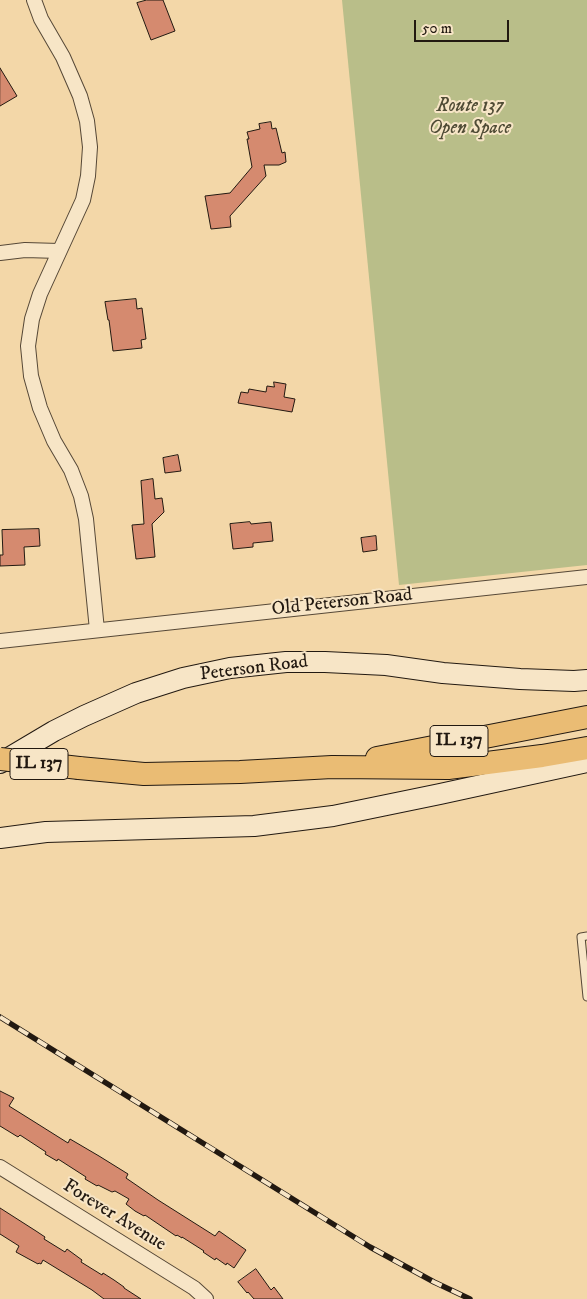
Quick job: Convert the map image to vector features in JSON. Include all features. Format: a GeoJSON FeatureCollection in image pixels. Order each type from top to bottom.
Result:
{"type":"FeatureCollection","features":[{"type":"Feature","properties":{"kind":"main road","name":"Peterson Road"},"geometry":{"type":"LineString","coordinates":[[0,763],[54,731],[136,692],[183,678],[230,668],[286,662],[325,662],[386,665],[442,673],[520,679],[587,680]]}},
{"type":"Feature","properties":{"kind":"main road","name":"IL 137"},"geometry":{"type":"LineString","coordinates":[[332,767],[587,717]]}},
{"type":"Feature","properties":{"kind":"main road","name":"IL 137"},"geometry":{"type":"LineString","coordinates":[[0,759],[144,774],[240,772],[332,767],[448,768],[542,756],[587,748]]}},
{"type":"Feature","properties":{"kind":"main road"},"geometry":{"type":"LineString","coordinates":[[0,838],[46,832],[254,826],[303,820],[333,816],[431,796],[587,762]]}},
{"type":"Feature","properties":{"kind":"street"},"geometry":{"type":"LineString","coordinates":[[0,641],[97,630],[86,519],[81,496],[71,470],[54,441],[40,408],[31,376],[28,346],[32,319],[40,294],[83,200],[88,176],[90,147],[87,121],[80,96],[63,57],[41,19],[34,0]]}},
{"type":"Feature","properties":{"kind":"street"},"geometry":{"type":"LineString","coordinates":[[0,253],[25,250],[59,251]]}},
{"type":"Feature","properties":{"kind":"street","name":"Old Peterson Road"},"geometry":{"type":"LineString","coordinates":[[97,630],[587,577]]}},
{"type":"Feature","properties":{"kind":"street","name":"Forever Avenue"},"geometry":{"type":"LineString","coordinates":[[0,1167],[194,1288],[206,1299]]}},
{"type":"Feature","properties":{"kind":"lane"},"geometry":{"type":"LineString","coordinates":[[587,936],[581,937],[587,997]]}},
{"type":"Feature","properties":{"kind":"green space","name":"Route 137 Open Space"},"geometry":{"type":"Polygon","coordinates":[[[342,0],[587,0],[587,565],[399,585],[342,0]]]}},
{"type":"Feature","properties":{"kind":"building"},"geometry":{"type":"Polygon","coordinates":[[[147,0],[163,0],[175,31],[151,40],[137,3],[147,0]]]}},
{"type":"Feature","properties":{"kind":"building"},"geometry":{"type":"Polygon","coordinates":[[[0,68],[17,96],[0,106],[0,68]]]}},
{"type":"Feature","properties":{"kind":"building"},"geometry":{"type":"Polygon","coordinates":[[[271,122],[272,129],[276,128],[282,153],[285,152],[286,162],[279,165],[264,165],[266,176],[230,216],[231,227],[211,229],[205,196],[230,193],[252,167],[247,132],[260,129],[259,124],[271,122]]]}},
{"type":"Feature","properties":{"kind":"building"},"geometry":{"type":"Polygon","coordinates":[[[136,299],[137,309],[142,308],[146,339],[141,340],[142,348],[113,351],[105,302],[136,299]]]}},
{"type":"Feature","properties":{"kind":"building"},"geometry":{"type":"Polygon","coordinates":[[[274,382],[286,384],[284,397],[295,399],[292,412],[238,403],[241,392],[248,393],[249,389],[266,392],[267,386],[274,387],[274,382]]]}},
{"type":"Feature","properties":{"kind":"building"},"geometry":{"type":"Polygon","coordinates":[[[178,455],[181,471],[165,473],[163,458],[178,455]]]}},
{"type":"Feature","properties":{"kind":"building"},"geometry":{"type":"Polygon","coordinates":[[[153,479],[155,499],[162,498],[164,512],[152,524],[155,557],[136,559],[132,525],[144,524],[141,481],[153,479]]]}},
{"type":"Feature","properties":{"kind":"building"},"geometry":{"type":"Polygon","coordinates":[[[250,522],[251,524],[271,522],[273,541],[253,543],[253,547],[233,549],[230,524],[250,522]]]}},
{"type":"Feature","properties":{"kind":"building"},"geometry":{"type":"Polygon","coordinates":[[[39,529],[40,546],[24,547],[25,565],[0,566],[0,555],[3,555],[2,530],[39,529]]]}},
{"type":"Feature","properties":{"kind":"building"},"geometry":{"type":"Polygon","coordinates":[[[376,536],[377,550],[363,552],[361,538],[376,536]]]}},
{"type":"Feature","properties":{"kind":"building"},"geometry":{"type":"Polygon","coordinates":[[[0,1091],[14,1098],[9,1106],[68,1143],[70,1139],[128,1174],[126,1178],[215,1236],[219,1231],[246,1250],[234,1268],[216,1258],[215,1260],[182,1237],[176,1236],[145,1215],[135,1211],[126,1204],[129,1199],[115,1191],[112,1192],[97,1186],[58,1159],[57,1161],[45,1154],[46,1152],[20,1135],[18,1137],[0,1126],[0,1091]]]}},
{"type":"Feature","properties":{"kind":"building"},"geometry":{"type":"Polygon","coordinates":[[[0,1208],[45,1237],[44,1239],[65,1252],[67,1249],[82,1260],[81,1262],[102,1275],[103,1273],[141,1299],[104,1299],[43,1260],[41,1264],[38,1264],[16,1252],[19,1246],[0,1234],[0,1208]]]}},
{"type":"Feature","properties":{"kind":"building"},"geometry":{"type":"Polygon","coordinates":[[[256,1269],[271,1290],[274,1287],[283,1299],[254,1299],[247,1293],[238,1282],[256,1269]]]}},
{"type":"Feature","properties":{"kind":"railway"},"geometry":{"type":"LineString","coordinates":[[0,1017],[370,1247],[434,1282],[470,1299]]}}]}
